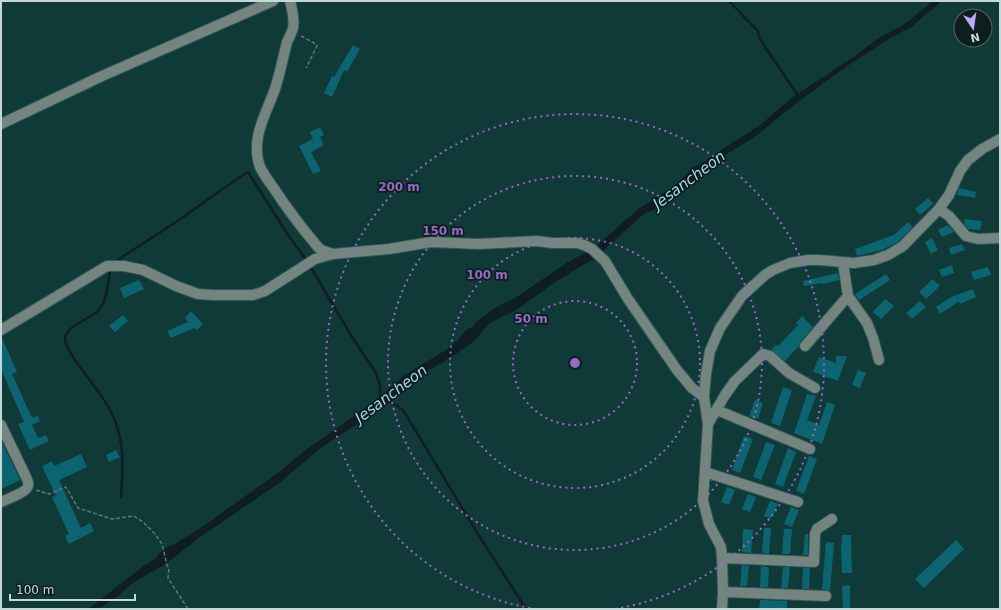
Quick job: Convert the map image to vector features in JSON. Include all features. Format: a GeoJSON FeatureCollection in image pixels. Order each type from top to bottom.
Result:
{"type":"FeatureCollection","features":[{"type":"Feature","properties":{"kind":"street"},"geometry":{"type":"LineString","coordinates":[[1,124],[102,76],[274,1]]}},
{"type":"Feature","properties":{"kind":"street"},"geometry":{"type":"LineString","coordinates":[[290,1],[293,28],[287,43],[282,68],[275,90],[258,132],[258,158],[263,172],[285,207],[317,246],[322,250],[334,254]]}},
{"type":"Feature","properties":{"kind":"street"},"geometry":{"type":"LineString","coordinates":[[722,609],[722,558],[718,540],[709,524],[702,501],[708,424],[704,397],[707,366],[713,343],[720,328],[742,296],[773,270],[797,262],[820,260],[843,263],[874,260],[903,246],[939,209],[949,195],[960,171],[968,160],[982,149],[1000,139]]}},
{"type":"Feature","properties":{"kind":"street"},"geometry":{"type":"LineString","coordinates":[[939,209],[949,216],[966,236],[978,239],[1000,238]]}},
{"type":"Feature","properties":{"kind":"street"},"geometry":{"type":"LineString","coordinates":[[1,330],[107,266],[124,266],[143,270],[176,286],[198,294],[253,295],[265,291],[315,259],[334,254],[376,251],[431,242],[478,244],[537,241],[552,243],[577,243],[592,249],[605,261],[628,299],[677,370],[692,388],[704,397]]}},
{"type":"Feature","properties":{"kind":"street"},"geometry":{"type":"LineString","coordinates":[[843,263],[848,296],[867,323],[879,360]]}},
{"type":"Feature","properties":{"kind":"street"},"geometry":{"type":"LineString","coordinates":[[805,346],[848,296]]}},
{"type":"Feature","properties":{"kind":"street"},"geometry":{"type":"LineString","coordinates":[[708,424],[735,381],[763,354],[770,356],[789,373],[815,388]]}},
{"type":"Feature","properties":{"kind":"street"},"geometry":{"type":"LineString","coordinates":[[716,410],[810,449]]}},
{"type":"Feature","properties":{"kind":"street"},"geometry":{"type":"LineString","coordinates":[[1,502],[24,491],[28,488],[29,484],[2,429]]}},
{"type":"Feature","properties":{"kind":"street"},"geometry":{"type":"LineString","coordinates":[[705,472],[798,502]]}},
{"type":"Feature","properties":{"kind":"street"},"geometry":{"type":"LineString","coordinates":[[722,558],[814,562],[815,534],[817,529],[832,519]]}},
{"type":"Feature","properties":{"kind":"street"},"geometry":{"type":"LineString","coordinates":[[723,592],[826,596]]}},
{"type":"Feature","properties":{"kind":"path"},"geometry":{"type":"LineString","coordinates":[[293,28],[294,32],[317,46],[306,68]]}},
{"type":"Feature","properties":{"kind":"path"},"geometry":{"type":"LineString","coordinates":[[28,488],[49,494],[66,486],[78,508],[112,519],[134,516],[143,522],[155,534],[162,544],[169,569],[168,578],[188,609]]}},
{"type":"Feature","properties":{"kind":"water","name":"Jesancheon"},"geometry":{"type":"Polygon","coordinates":[[[933,1],[942,1],[911,27],[853,62],[799,101],[756,136],[711,164],[687,187],[667,202],[644,214],[606,248],[600,257],[555,282],[515,311],[490,323],[473,342],[447,360],[424,373],[390,403],[322,447],[278,484],[200,537],[167,563],[133,583],[118,596],[99,609],[88,609],[156,558],[163,549],[173,545],[205,525],[279,472],[307,449],[380,397],[385,395],[388,388],[393,386],[403,376],[446,350],[459,339],[466,330],[472,327],[477,321],[493,309],[515,298],[568,262],[594,248],[637,210],[673,187],[692,169],[763,123],[796,95],[852,58],[877,39],[906,23],[933,1]]]}},
{"type":"Feature","properties":{"kind":"building"},"geometry":{"type":"Polygon","coordinates":[[[353,45],[360,49],[347,72],[344,70],[332,97],[324,93],[332,76],[334,77],[353,45]]]}},
{"type":"Feature","properties":{"kind":"building"},"geometry":{"type":"Polygon","coordinates":[[[320,127],[324,135],[320,137],[324,145],[311,152],[321,171],[313,174],[299,146],[313,139],[310,132],[320,127]]]}},
{"type":"Feature","properties":{"kind":"building"},"geometry":{"type":"Polygon","coordinates":[[[959,188],[976,192],[975,198],[957,195],[959,188]]]}},
{"type":"Feature","properties":{"kind":"building"},"geometry":{"type":"Polygon","coordinates":[[[928,198],[933,204],[920,215],[915,209],[928,198]]]}},
{"type":"Feature","properties":{"kind":"building"},"geometry":{"type":"Polygon","coordinates":[[[965,219],[982,221],[980,230],[968,229],[964,224],[965,219]]]}},
{"type":"Feature","properties":{"kind":"building"},"geometry":{"type":"Polygon","coordinates":[[[908,222],[913,227],[899,241],[882,250],[857,256],[855,249],[894,235],[908,222]]]}},
{"type":"Feature","properties":{"kind":"building"},"geometry":{"type":"Polygon","coordinates":[[[948,225],[954,232],[942,237],[938,230],[948,225]]]}},
{"type":"Feature","properties":{"kind":"building"},"geometry":{"type":"Polygon","coordinates":[[[932,238],[938,250],[931,254],[925,242],[932,238]]]}},
{"type":"Feature","properties":{"kind":"building"},"geometry":{"type":"Polygon","coordinates":[[[962,244],[965,250],[951,255],[949,248],[962,244]]]}},
{"type":"Feature","properties":{"kind":"building"},"geometry":{"type":"Polygon","coordinates":[[[952,265],[954,273],[942,277],[939,270],[952,265]]]}},
{"type":"Feature","properties":{"kind":"building"},"geometry":{"type":"Polygon","coordinates":[[[988,267],[991,275],[974,280],[971,272],[988,267]]]}},
{"type":"Feature","properties":{"kind":"building"},"geometry":{"type":"Polygon","coordinates":[[[838,273],[839,280],[804,286],[803,281],[838,273]]]}},
{"type":"Feature","properties":{"kind":"building"},"geometry":{"type":"Polygon","coordinates":[[[886,274],[890,280],[859,300],[855,294],[886,274]]]}},
{"type":"Feature","properties":{"kind":"building"},"geometry":{"type":"Polygon","coordinates":[[[933,279],[940,286],[926,299],[919,292],[933,279]]]}},
{"type":"Feature","properties":{"kind":"building"},"geometry":{"type":"Polygon","coordinates":[[[139,280],[144,289],[124,298],[120,288],[139,280]]]}},
{"type":"Feature","properties":{"kind":"building"},"geometry":{"type":"Polygon","coordinates":[[[973,289],[976,297],[960,304],[959,301],[940,314],[936,307],[951,297],[973,289]]]}},
{"type":"Feature","properties":{"kind":"building"},"geometry":{"type":"Polygon","coordinates":[[[885,299],[894,306],[881,319],[873,312],[885,299]]]}},
{"type":"Feature","properties":{"kind":"building"},"geometry":{"type":"Polygon","coordinates":[[[920,301],[926,307],[912,319],[906,313],[920,301]]]}},
{"type":"Feature","properties":{"kind":"building"},"geometry":{"type":"Polygon","coordinates":[[[191,311],[203,324],[197,330],[194,328],[171,338],[167,331],[188,322],[185,318],[191,311]]]}},
{"type":"Feature","properties":{"kind":"building"},"geometry":{"type":"Polygon","coordinates":[[[123,315],[128,321],[115,332],[109,326],[123,315]]]}},
{"type":"Feature","properties":{"kind":"building"},"geometry":{"type":"Polygon","coordinates":[[[802,316],[813,327],[800,342],[799,346],[785,361],[771,350],[776,345],[778,346],[798,325],[796,323],[802,316]]]}},
{"type":"Feature","properties":{"kind":"building"},"geometry":{"type":"Polygon","coordinates":[[[1,336],[17,372],[12,374],[32,418],[38,416],[40,421],[32,425],[38,438],[46,435],[49,441],[30,450],[18,424],[24,422],[1,369],[1,336]]]}},
{"type":"Feature","properties":{"kind":"building"},"geometry":{"type":"Polygon","coordinates":[[[836,356],[847,356],[838,381],[813,372],[819,357],[836,363],[836,356]]]}},
{"type":"Feature","properties":{"kind":"building"},"geometry":{"type":"Polygon","coordinates":[[[858,370],[866,373],[860,388],[852,385],[858,370]]]}},
{"type":"Feature","properties":{"kind":"building"},"geometry":{"type":"Polygon","coordinates":[[[783,387],[792,390],[780,426],[771,423],[783,387]]]}},
{"type":"Feature","properties":{"kind":"building"},"geometry":{"type":"Polygon","coordinates":[[[807,394],[816,396],[807,420],[819,425],[827,402],[835,405],[822,444],[794,433],[807,394]]]}},
{"type":"Feature","properties":{"kind":"building"},"geometry":{"type":"Polygon","coordinates":[[[755,400],[763,403],[758,419],[749,416],[755,400]]]}},
{"type":"Feature","properties":{"kind":"building"},"geometry":{"type":"Polygon","coordinates":[[[744,436],[753,439],[740,473],[732,470],[744,436]]]}},
{"type":"Feature","properties":{"kind":"building"},"geometry":{"type":"Polygon","coordinates":[[[1,440],[20,480],[1,489],[1,440]]]}},
{"type":"Feature","properties":{"kind":"building"},"geometry":{"type":"Polygon","coordinates":[[[766,442],[775,445],[761,480],[753,477],[766,442]]]}},
{"type":"Feature","properties":{"kind":"building"},"geometry":{"type":"Polygon","coordinates":[[[788,448],[796,452],[783,487],[775,484],[788,448]]]}},
{"type":"Feature","properties":{"kind":"building"},"geometry":{"type":"Polygon","coordinates":[[[116,450],[120,457],[109,462],[106,455],[116,450]]]}},
{"type":"Feature","properties":{"kind":"building"},"geometry":{"type":"Polygon","coordinates":[[[81,454],[87,467],[59,480],[81,528],[90,523],[94,531],[69,544],[65,536],[69,534],[52,497],[56,496],[42,466],[52,461],[54,466],[81,454]]]}},
{"type":"Feature","properties":{"kind":"building"},"geometry":{"type":"Polygon","coordinates":[[[809,456],[817,459],[804,494],[796,491],[809,456]]]}},
{"type":"Feature","properties":{"kind":"building"},"geometry":{"type":"Polygon","coordinates":[[[727,487],[735,490],[729,505],[721,502],[727,487]]]}},
{"type":"Feature","properties":{"kind":"building"},"geometry":{"type":"Polygon","coordinates":[[[748,494],[756,497],[750,512],[742,509],[748,494]]]}},
{"type":"Feature","properties":{"kind":"building"},"geometry":{"type":"Polygon","coordinates":[[[770,501],[778,504],[771,519],[764,516],[770,501]]]}},
{"type":"Feature","properties":{"kind":"building"},"geometry":{"type":"Polygon","coordinates":[[[791,507],[799,510],[792,527],[784,524],[791,507]]]}},
{"type":"Feature","properties":{"kind":"building"},"geometry":{"type":"Polygon","coordinates":[[[764,528],[771,528],[769,554],[762,553],[764,528]]]}},
{"type":"Feature","properties":{"kind":"building"},"geometry":{"type":"Polygon","coordinates":[[[743,529],[753,530],[751,553],[742,552],[743,529]]]}},
{"type":"Feature","properties":{"kind":"building"},"geometry":{"type":"Polygon","coordinates":[[[784,529],[792,529],[790,554],[782,554],[784,529]]]}},
{"type":"Feature","properties":{"kind":"building"},"geometry":{"type":"Polygon","coordinates":[[[805,534],[808,534],[808,555],[803,555],[805,534]]]}},
{"type":"Feature","properties":{"kind":"building"},"geometry":{"type":"Polygon","coordinates":[[[842,535],[851,535],[852,573],[842,573],[842,535]]]}},
{"type":"Feature","properties":{"kind":"building"},"geometry":{"type":"Polygon","coordinates":[[[956,540],[964,549],[924,588],[915,579],[956,540]]]}},
{"type":"Feature","properties":{"kind":"building"},"geometry":{"type":"Polygon","coordinates":[[[826,542],[834,543],[830,591],[822,589],[826,542]]]}},
{"type":"Feature","properties":{"kind":"building"},"geometry":{"type":"Polygon","coordinates":[[[742,565],[749,566],[747,586],[740,586],[742,565]]]}},
{"type":"Feature","properties":{"kind":"building"},"geometry":{"type":"Polygon","coordinates":[[[761,566],[768,567],[769,569],[768,587],[760,587],[761,566]]]}},
{"type":"Feature","properties":{"kind":"building"},"geometry":{"type":"Polygon","coordinates":[[[783,567],[790,567],[788,588],[781,588],[783,567]]]}},
{"type":"Feature","properties":{"kind":"building"},"geometry":{"type":"Polygon","coordinates":[[[803,568],[810,568],[809,589],[802,589],[803,568]]]}},
{"type":"Feature","properties":{"kind":"building"},"geometry":{"type":"Polygon","coordinates":[[[850,585],[850,609],[843,609],[842,586],[850,585]]]}},
{"type":"Feature","properties":{"kind":"building"},"geometry":{"type":"Polygon","coordinates":[[[760,600],[787,601],[787,609],[759,609],[760,600]]]}},
{"type":"Feature","properties":{"kind":"waterway"},"geometry":{"type":"LineString","coordinates":[[729,1],[758,31],[759,37],[765,47],[797,94]]}},
{"type":"Feature","properties":{"kind":"waterway"},"geometry":{"type":"LineString","coordinates":[[113,263],[179,220],[248,172],[288,235],[305,258]]}},
{"type":"Feature","properties":{"kind":"waterway","name":"Jesancheon"},"geometry":{"type":"LineString","coordinates":[[310,266],[352,337],[376,373],[380,385],[380,397]]}},
{"type":"Feature","properties":{"kind":"waterway"},"geometry":{"type":"LineString","coordinates":[[110,272],[108,286],[102,306],[96,313],[69,330],[65,338],[69,350],[106,403],[117,426],[120,436],[122,456],[121,497]]}},
{"type":"Feature","properties":{"kind":"waterway","name":"Jesancheon"},"geometry":{"type":"LineString","coordinates":[[391,402],[403,410],[478,534],[526,609]]}}]}
